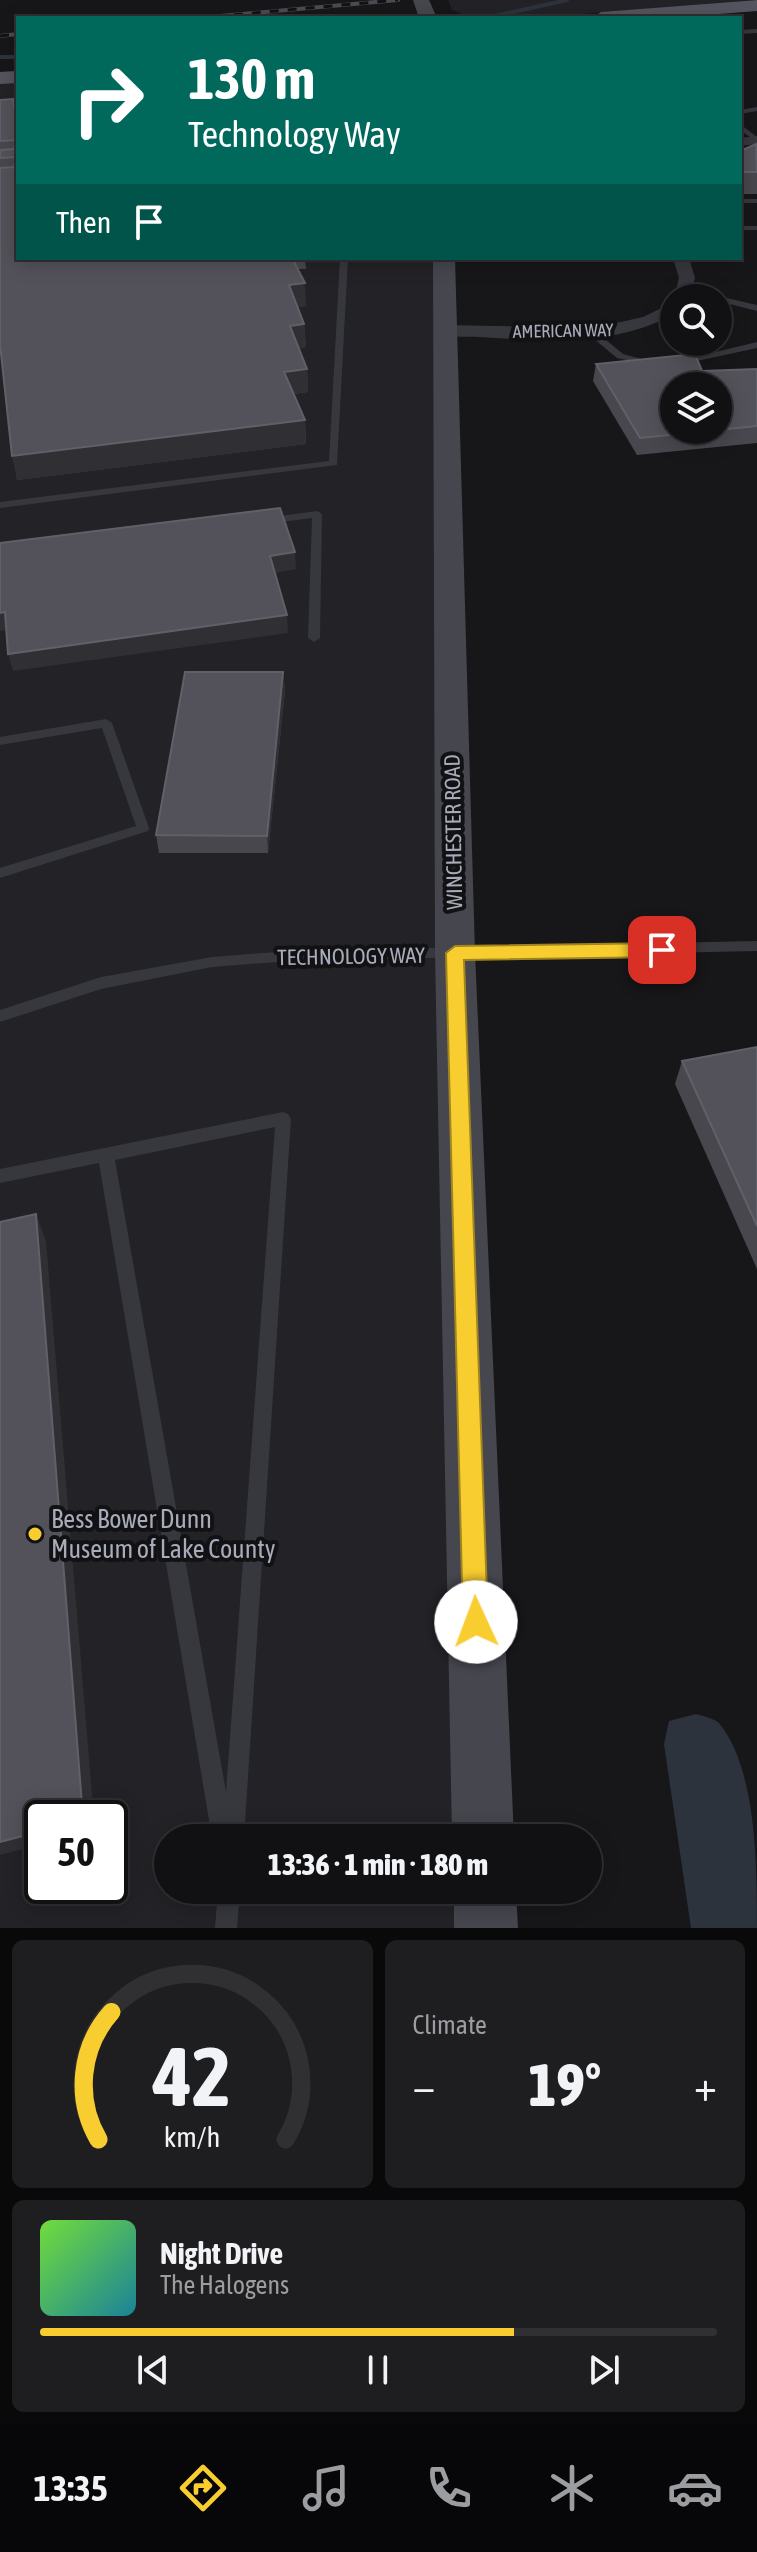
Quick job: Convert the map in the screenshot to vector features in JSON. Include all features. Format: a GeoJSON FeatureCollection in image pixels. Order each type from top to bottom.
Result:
{"type":"FeatureCollection","features":[{"type":"Feature","properties":{"kind":"main road"},"geometry":{"type":"LineString","coordinates":[[625,16],[757,5]]}},
{"type":"Feature","properties":{"kind":"main road"},"geometry":{"type":"LineString","coordinates":[[734,16],[757,14]]}},
{"type":"Feature","properties":{"kind":"main road","name":"WINCHESTER ROAD"},"geometry":{"type":"LineString","coordinates":[[444,260],[455,953],[483,1824]]}},
{"type":"Feature","properties":{"kind":"main road"},"geometry":{"type":"LineString","coordinates":[[485,1904],[486,1928]]}},
{"type":"Feature","properties":{"kind":"street"},"geometry":{"type":"LineString","coordinates":[[682,260],[686,284]]}},
{"type":"Feature","properties":{"kind":"street","name":"AMERICAN WAY"},"geometry":{"type":"LineString","coordinates":[[447,330],[591,332],[643,323],[660,314]]}},
{"type":"Feature","properties":{"kind":"lane"},"geometry":{"type":"LineString","coordinates":[[0,505],[334,463],[344,260]]}},
{"type":"Feature","properties":{"kind":"lane"},"geometry":{"type":"LineString","coordinates":[[732,303],[757,308]]}},
{"type":"Feature","properties":{"kind":"lane"},"geometry":{"type":"LineString","coordinates":[[591,332],[620,356],[636,362],[679,362],[757,345]]}},
{"type":"Feature","properties":{"kind":"lane"},"geometry":{"type":"LineString","coordinates":[[253,523],[317,514],[314,638]]}},
{"type":"Feature","properties":{"kind":"lane"},"geometry":{"type":"LineString","coordinates":[[0,741],[106,723],[143,828],[0,873]]}},
{"type":"Feature","properties":{"kind":"lane","name":"TECHNOLOGY WAY"},"geometry":{"type":"LineString","coordinates":[[0,1016],[101,983],[212,962],[290,956],[757,946]]}},
{"type":"Feature","properties":{"kind":"lane"},"geometry":{"type":"LineString","coordinates":[[0,1176],[283,1119],[234,1824]]}},
{"type":"Feature","properties":{"kind":"lane"},"geometry":{"type":"LineString","coordinates":[[106,1155],[221,1824]]}},
{"type":"Feature","properties":{"kind":"lane"},"geometry":{"type":"LineString","coordinates":[[226,1928],[228,1904]]}},
{"type":"Feature","properties":{"kind":"shaded area"},"geometry":{"type":"Polygon","coordinates":[[[448,0],[752,0],[559,16],[467,16],[452,10],[448,0]]]}},
{"type":"Feature","properties":{"kind":"shaded area"},"geometry":{"type":"Polygon","coordinates":[[[16,70],[16,260],[444,260],[483,1824],[154,1824],[154,1904],[485,1904],[486,1928],[0,1928],[0,72],[16,70]]]}},
{"type":"Feature","properties":{"kind":"shaded area"},"geometry":{"type":"Polygon","coordinates":[[[696,1714],[719,1723],[732,1743],[741,1766],[748,1792],[755,1848],[757,1928],[691,1928],[664,1744],[669,1721],[696,1714]]]}},
{"type":"Feature","properties":{"kind":"building"},"geometry":{"type":"Polygon","coordinates":[[[13,99],[16,140],[0,141],[0,100],[13,99]]]}},
{"type":"Feature","properties":{"kind":"building"},"geometry":{"type":"Polygon","coordinates":[[[16,140],[16,157],[0,158],[0,150],[14,149],[16,140]]]}},
{"type":"Feature","properties":{"kind":"building"},"geometry":{"type":"Polygon","coordinates":[[[756,144],[757,172],[742,172],[742,150],[756,144]]]}},
{"type":"Feature","properties":{"kind":"building"},"geometry":{"type":"Polygon","coordinates":[[[16,157],[16,260],[293,260],[305,283],[289,285],[304,324],[290,326],[307,369],[284,372],[305,420],[12,456],[0,344],[0,168],[14,167],[16,157]]]}},
{"type":"Feature","properties":{"kind":"building"},"geometry":{"type":"Polygon","coordinates":[[[696,356],[702,371],[757,369],[757,426],[732,429],[732,372],[660,372],[660,436],[640,438],[596,364],[696,356]]]}},
{"type":"Feature","properties":{"kind":"building"},"geometry":{"type":"Polygon","coordinates":[[[280,508],[295,552],[270,556],[287,615],[8,654],[5,612],[0,613],[0,543],[280,508]]]}},
{"type":"Feature","properties":{"kind":"building"},"geometry":{"type":"Polygon","coordinates":[[[185,672],[283,672],[267,836],[156,835],[185,672]]]}},
{"type":"Feature","properties":{"kind":"building"},"geometry":{"type":"Polygon","coordinates":[[[757,1047],[757,1226],[682,1061],[757,1047]]]}},
{"type":"Feature","properties":{"kind":"building","name":"Bess Bower Dunn Museum of Lake County"},"geometry":{"type":"Polygon","coordinates":[[[36,1214],[82,1800],[24,1800],[24,1836],[0,1842],[0,1222],[36,1214]]]}},
{"type":"Feature","properties":{"kind":"waterway"},"geometry":{"type":"LineString","coordinates":[[495,16],[567,0]]}},
{"type":"Feature","properties":{"kind":"waterway"},"geometry":{"type":"LineString","coordinates":[[0,57],[16,57]]}},
{"type":"Feature","properties":{"kind":"railway"},"geometry":{"type":"LineString","coordinates":[[220,16],[398,0]]}},
{"type":"Feature","properties":{"kind":"railway"},"geometry":{"type":"LineString","coordinates":[[0,36],[16,34]]}},
{"type":"Feature","properties":{"kind":"place","name":"Bess Bower Dunn Museum of Lake County"},"geometry":{"type":"Point","coordinates":[35,1534]}},
{"type":"Feature","properties":{"kind":"route"},"geometry":{"type":"LineString","coordinates":[[476,1622],[455,953],[662,950]]}}]}
